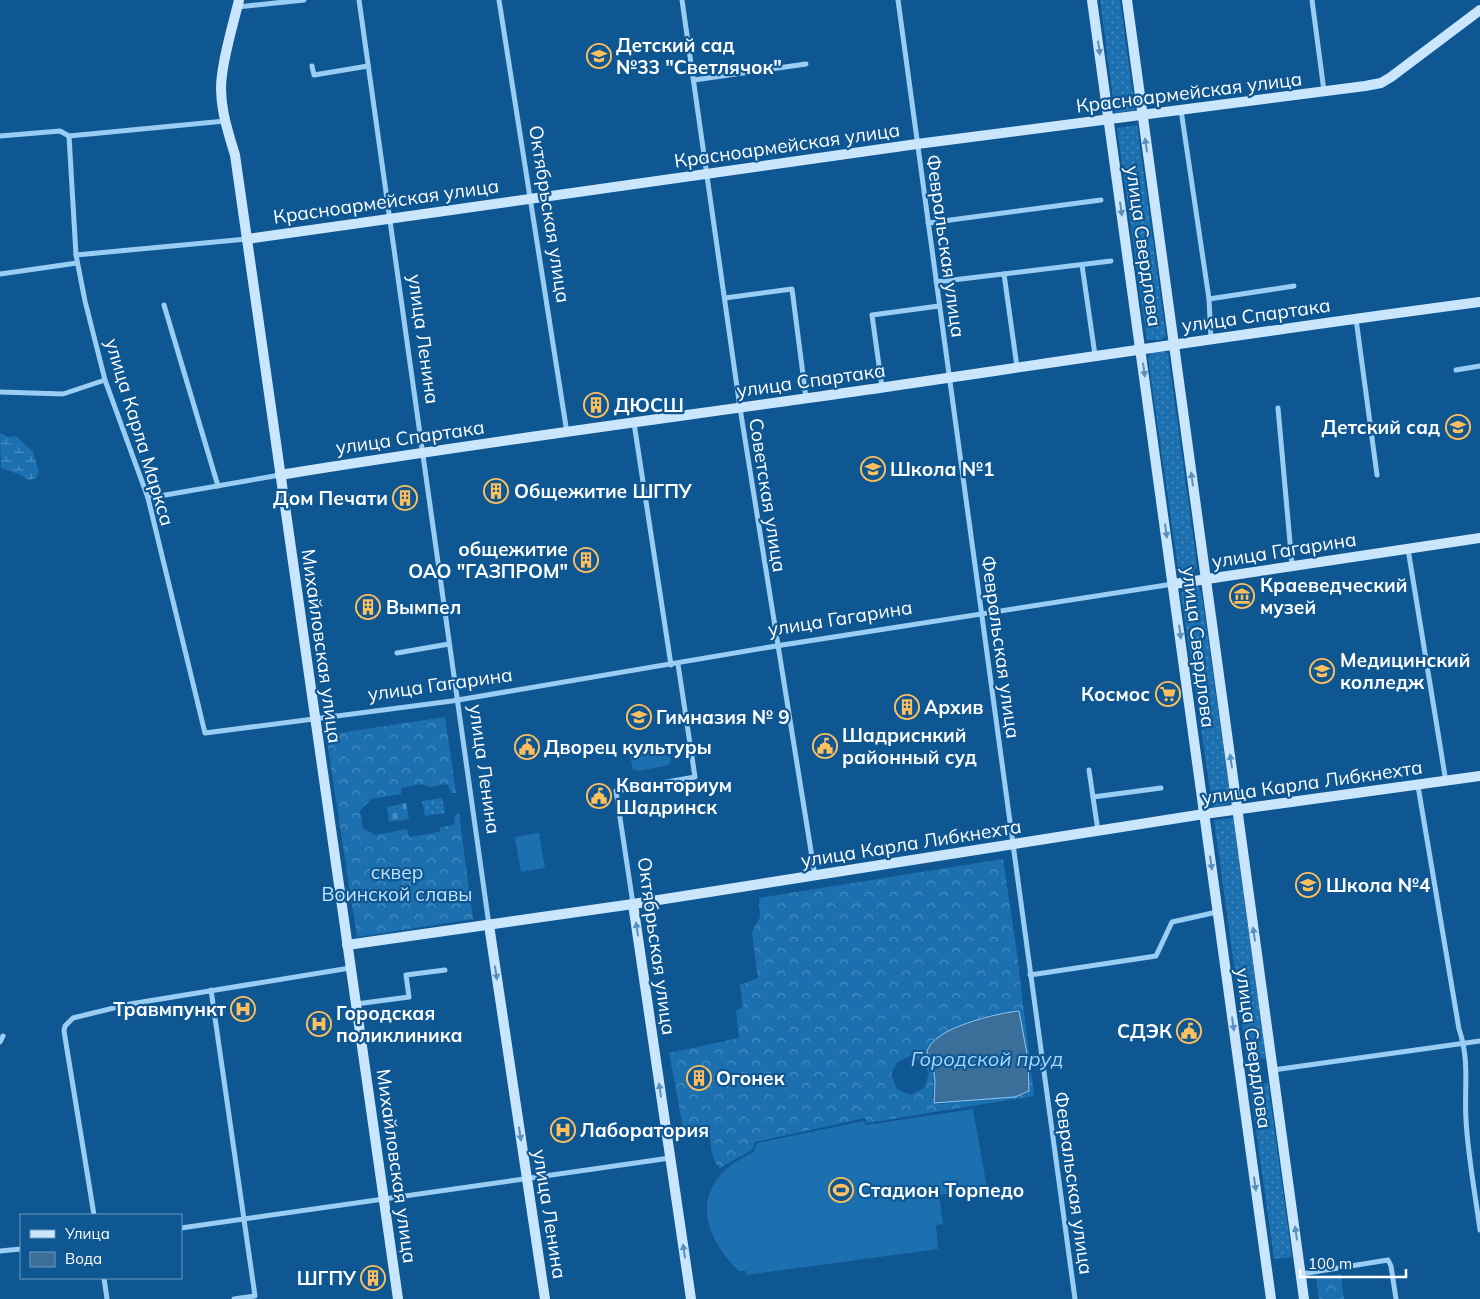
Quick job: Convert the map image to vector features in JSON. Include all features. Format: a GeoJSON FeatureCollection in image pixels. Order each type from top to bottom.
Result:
{"type":"FeatureCollection","features":[{"type":"Feature","properties":{"kind":"street"},"geometry":{"type":"LineString","coordinates":[[238,3],[304,0]]}},
{"type":"Feature","properties":{"kind":"street","name":"улица Ленина"},"geometry":{"type":"LineString","coordinates":[[359,0],[489,925],[545,1299]]}},
{"type":"Feature","properties":{"kind":"street","name":"Октябрьская улица"},"geometry":{"type":"LineString","coordinates":[[499,0],[567,433]]}},
{"type":"Feature","properties":{"kind":"street","name":"Советская улица"},"geometry":{"type":"LineString","coordinates":[[682,0],[776,646],[815,876]]}},
{"type":"Feature","properties":{"kind":"street","name":"Февральская улица"},"geometry":{"type":"LineString","coordinates":[[898,0],[1075,1299]]}},
{"type":"Feature","properties":{"kind":"street","name":"улица Свердлова"},"geometry":{"type":"LineString","coordinates":[[1092,0],[1174,584],[1271,1299]]}},
{"type":"Feature","properties":{"kind":"street","name":"улица Свердлова"},"geometry":{"type":"LineString","coordinates":[[1127,0],[1304,1299]]}},
{"type":"Feature","properties":{"kind":"street"},"geometry":{"type":"LineString","coordinates":[[1312,0],[1324,92]]}},
{"type":"Feature","properties":{"kind":"street","name":"Михайловская улица"},"geometry":{"type":"LineString","coordinates":[[238,3],[222,76],[225,121],[235,155],[398,1299]]}},
{"type":"Feature","properties":{"kind":"street","name":"Красноармейская улица"},"geometry":{"type":"LineString","coordinates":[[76,255],[247,239],[917,144],[1381,83],[1480,10]]}},
{"type":"Feature","properties":{"kind":"street"},"geometry":{"type":"LineString","coordinates":[[694,80],[806,64]]}},
{"type":"Feature","properties":{"kind":"street"},"geometry":{"type":"LineString","coordinates":[[312,66],[314,75],[368,66]]}},
{"type":"Feature","properties":{"kind":"street"},"geometry":{"type":"LineString","coordinates":[[1181,110],[1209,299],[1211,339]]}},
{"type":"Feature","properties":{"kind":"street"},"geometry":{"type":"LineString","coordinates":[[0,136],[60,131],[69,136],[225,121]]}},
{"type":"Feature","properties":{"kind":"street","name":"улица Карла Маркса"},"geometry":{"type":"LineString","coordinates":[[69,136],[77,263],[105,380],[148,498],[205,733]]}},
{"type":"Feature","properties":{"kind":"street"},"geometry":{"type":"LineString","coordinates":[[928,223],[1101,200]]}},
{"type":"Feature","properties":{"kind":"street"},"geometry":{"type":"LineString","coordinates":[[936,282],[1111,261]]}},
{"type":"Feature","properties":{"kind":"street"},"geometry":{"type":"LineString","coordinates":[[0,274],[77,263]]}},
{"type":"Feature","properties":{"kind":"street"},"geometry":{"type":"LineString","coordinates":[[1082,265],[1095,355]]}},
{"type":"Feature","properties":{"kind":"street"},"geometry":{"type":"LineString","coordinates":[[1004,274],[1017,367]]}},
{"type":"Feature","properties":{"kind":"street"},"geometry":{"type":"LineString","coordinates":[[1209,299],[1294,286]]}},
{"type":"Feature","properties":{"kind":"street"},"geometry":{"type":"LineString","coordinates":[[725,298],[792,289],[806,398]]}},
{"type":"Feature","properties":{"kind":"street","name":"улица Спартака"},"geometry":{"type":"LineString","coordinates":[[148,498],[422,452],[949,378],[1140,348],[1480,302]]}},
{"type":"Feature","properties":{"kind":"street"},"geometry":{"type":"LineString","coordinates":[[164,305],[218,486]]}},
{"type":"Feature","properties":{"kind":"street"},"geometry":{"type":"LineString","coordinates":[[882,387],[872,315],[939,306]]}},
{"type":"Feature","properties":{"kind":"street"},"geometry":{"type":"LineString","coordinates":[[1356,318],[1377,475]]}},
{"type":"Feature","properties":{"kind":"street"},"geometry":{"type":"LineString","coordinates":[[1456,370],[1480,366]]}},
{"type":"Feature","properties":{"kind":"street"},"geometry":{"type":"LineString","coordinates":[[0,392],[63,394],[105,380]]}},
{"type":"Feature","properties":{"kind":"street"},"geometry":{"type":"LineString","coordinates":[[1278,408],[1292,565]]}},
{"type":"Feature","properties":{"kind":"street"},"geometry":{"type":"LineString","coordinates":[[634,423],[671,665]]}},
{"type":"Feature","properties":{"kind":"street","name":"улица Гагарина"},"geometry":{"type":"LineString","coordinates":[[205,733],[457,700],[776,646],[1292,565],[1480,538]]}},
{"type":"Feature","properties":{"kind":"street"},"geometry":{"type":"LineString","coordinates":[[1408,548],[1446,782]]}},
{"type":"Feature","properties":{"kind":"street"},"geometry":{"type":"LineString","coordinates":[[397,653],[449,644]]}},
{"type":"Feature","properties":{"kind":"street","name":"Октябрьская улица"},"geometry":{"type":"LineString","coordinates":[[678,664],[695,777],[616,790],[691,1299]]}},
{"type":"Feature","properties":{"kind":"street"},"geometry":{"type":"LineString","coordinates":[[1089,770],[1098,831]]}},
{"type":"Feature","properties":{"kind":"street","name":"улица Карла Либкнехта"},"geometry":{"type":"LineString","coordinates":[[347,945],[634,904],[1204,814],[1480,776]]}},
{"type":"Feature","properties":{"kind":"street"},"geometry":{"type":"LineString","coordinates":[[1418,786],[1459,1029],[1464,1043],[1467,1070],[1466,1119],[1480,1230]]}},
{"type":"Feature","properties":{"kind":"street"},"geometry":{"type":"LineString","coordinates":[[1093,797],[1161,788]]}},
{"type":"Feature","properties":{"kind":"street"},"geometry":{"type":"LineString","coordinates":[[1030,975],[1156,956],[1172,922],[1217,912]]}},
{"type":"Feature","properties":{"kind":"street"},"geometry":{"type":"LineString","coordinates":[[94,1214],[64,1031],[68,1022],[79,1016],[130,1004],[350,968]]}},
{"type":"Feature","properties":{"kind":"street"},"geometry":{"type":"LineString","coordinates":[[355,1004],[409,997],[406,975],[445,970]]}},
{"type":"Feature","properties":{"kind":"street"},"geometry":{"type":"LineString","coordinates":[[211,990],[242,1219],[255,1296],[234,1299]]}},
{"type":"Feature","properties":{"kind":"street"},"geometry":{"type":"LineString","coordinates":[[1273,1070],[1480,1041]]}},
{"type":"Feature","properties":{"kind":"street"},"geometry":{"type":"LineString","coordinates":[[182,1228],[670,1158]]}},
{"type":"Feature","properties":{"kind":"street"},"geometry":{"type":"LineString","coordinates":[[0,1251],[20,1249]]}},
{"type":"Feature","properties":{"kind":"street"},"geometry":{"type":"LineString","coordinates":[[1301,1274],[1388,1260],[1391,1266],[1396,1299]]}},
{"type":"Feature","properties":{"kind":"street"},"geometry":{"type":"LineString","coordinates":[[104,1279],[107,1299]]}},
{"type":"Feature","properties":{"kind":"green space"},"geometry":{"type":"Polygon","coordinates":[[[1100,0],[1120,0],[1135,110],[1115,113],[1100,0]]]}},
{"type":"Feature","properties":{"kind":"green space"},"geometry":{"type":"Polygon","coordinates":[[[1137,125],[1166,336],[1161,340],[1147,340],[1117,128],[1137,125]]]}},
{"type":"Feature","properties":{"kind":"green space"},"geometry":{"type":"Polygon","coordinates":[[[1163,351],[1168,353],[1197,566],[1194,572],[1187,574],[1178,568],[1148,358],[1151,353],[1163,351]]]}},
{"type":"Feature","properties":{"kind":"green space"},"geometry":{"type":"Polygon","coordinates":[[[0,433],[8,437],[16,436],[33,452],[39,472],[36,478],[29,480],[1,468],[0,433]]]}},
{"type":"Feature","properties":{"kind":"green space"},"geometry":{"type":"Polygon","coordinates":[[[1196,585],[1201,591],[1231,801],[1227,805],[1215,807],[1212,803],[1181,594],[1185,587],[1196,585]]]}},
{"type":"Feature","properties":{"kind":"green space","name":"сквер Воинской славы"},"geometry":{"type":"Polygon","coordinates":[[[445,717],[456,793],[452,793],[447,784],[430,787],[421,784],[401,788],[401,794],[371,799],[360,811],[363,828],[375,835],[407,829],[409,837],[439,832],[441,827],[454,825],[455,815],[459,814],[473,919],[357,937],[326,735],[445,717]]]}},
{"type":"Feature","properties":{"kind":"green space"},"geometry":{"type":"Polygon","coordinates":[[[663,745],[668,749],[671,761],[669,765],[638,771],[633,769],[630,756],[633,752],[663,745]]]}},
{"type":"Feature","properties":{"kind":"green space"},"geometry":{"type":"Polygon","coordinates":[[[442,798],[445,813],[425,816],[422,801],[442,798]]]}},
{"type":"Feature","properties":{"kind":"green space"},"geometry":{"type":"Polygon","coordinates":[[[406,803],[409,819],[389,822],[387,807],[406,803]]]}},
{"type":"Feature","properties":{"kind":"green space"},"geometry":{"type":"Polygon","coordinates":[[[1233,818],[1266,1058],[1247,1060],[1214,820],[1233,818]]]}},
{"type":"Feature","properties":{"kind":"green space"},"geometry":{"type":"Polygon","coordinates":[[[539,833],[545,868],[521,872],[515,837],[539,833]]]}},
{"type":"Feature","properties":{"kind":"green space"},"geometry":{"type":"Polygon","coordinates":[[[1003,859],[1017,953],[1034,1096],[867,1123],[865,1118],[755,1142],[752,1150],[720,1168],[712,1154],[707,1127],[683,1128],[669,1053],[739,1038],[736,1010],[743,1008],[740,985],[758,978],[752,932],[760,917],[759,898],[1003,859]],[[1019,1011],[994,1014],[968,1022],[944,1034],[934,1043],[927,1052],[932,1063],[934,1075],[932,1098],[939,1104],[1026,1094],[1029,1091],[1030,1073],[1019,1011]],[[910,1056],[897,1062],[891,1075],[897,1089],[911,1095],[924,1088],[929,1074],[923,1062],[910,1056]]]}},
{"type":"Feature","properties":{"kind":"green space"},"geometry":{"type":"Polygon","coordinates":[[[1268,1083],[1292,1257],[1274,1259],[1250,1086],[1268,1083]]]}},
{"type":"Feature","properties":{"kind":"green space","name":"Стадион Торпедо"},"geometry":{"type":"Polygon","coordinates":[[[973,1109],[987,1188],[939,1195],[943,1224],[936,1225],[938,1249],[746,1275],[746,1271],[739,1271],[725,1255],[714,1238],[708,1222],[707,1206],[711,1190],[720,1176],[734,1163],[754,1152],[757,1143],[864,1121],[866,1125],[973,1109]]]}},
{"type":"Feature","properties":{"kind":"green space"},"geometry":{"type":"Polygon","coordinates":[[[1341,1274],[1344,1299],[1319,1299],[1316,1278],[1341,1274]]]}},
{"type":"Feature","properties":{"kind":"water","name":"Городской пруд"},"geometry":{"type":"Polygon","coordinates":[[[1019,1011],[1028,1059],[1029,1091],[1015,1097],[934,1103],[935,1081],[933,1065],[927,1052],[931,1043],[940,1036],[967,1023],[1019,1011]]]}},
{"type":"Feature","properties":{"kind":"place","name":"Детский сад №33 \"Светлячок\""},"geometry":{"type":"Point","coordinates":[599,56]}},
{"type":"Feature","properties":{"kind":"place","name":"ДЮСШ"},"geometry":{"type":"Point","coordinates":[596,405]}},
{"type":"Feature","properties":{"kind":"place","name":"Детский сад"},"geometry":{"type":"Point","coordinates":[1458,427]}},
{"type":"Feature","properties":{"kind":"place","name":"Школа №1"},"geometry":{"type":"Point","coordinates":[873,469]}},
{"type":"Feature","properties":{"kind":"place","name":"Общежитие ШГПУ"},"geometry":{"type":"Point","coordinates":[496,491]}},
{"type":"Feature","properties":{"kind":"place","name":"Дом Печати"},"geometry":{"type":"Point","coordinates":[405,498]}},
{"type":"Feature","properties":{"kind":"place","name":"общежитие ОАО \"ГАЗПРОМ\""},"geometry":{"type":"Point","coordinates":[586,560]}},
{"type":"Feature","properties":{"kind":"place","name":"Краеведческий музей"},"geometry":{"type":"Point","coordinates":[1242,596]}},
{"type":"Feature","properties":{"kind":"place","name":"Вымпел"},"geometry":{"type":"Point","coordinates":[368,607]}},
{"type":"Feature","properties":{"kind":"place","name":"Медицинский колледж"},"geometry":{"type":"Point","coordinates":[1322,671]}},
{"type":"Feature","properties":{"kind":"place","name":"Космос"},"geometry":{"type":"Point","coordinates":[1168,694]}},
{"type":"Feature","properties":{"kind":"place","name":"Архив"},"geometry":{"type":"Point","coordinates":[907,707]}},
{"type":"Feature","properties":{"kind":"place","name":"Гимназия № 9"},"geometry":{"type":"Point","coordinates":[639,717]}},
{"type":"Feature","properties":{"kind":"place","name":"Шадриснкий районный суд"},"geometry":{"type":"Point","coordinates":[825,746]}},
{"type":"Feature","properties":{"kind":"place","name":"Дворец культуры"},"geometry":{"type":"Point","coordinates":[527,747]}},
{"type":"Feature","properties":{"kind":"place","name":"Кванториум Шадринск"},"geometry":{"type":"Point","coordinates":[599,796]}},
{"type":"Feature","properties":{"kind":"place","name":"Школа №4"},"geometry":{"type":"Point","coordinates":[1308,885]}},
{"type":"Feature","properties":{"kind":"place","name":"Травмпункт"},"geometry":{"type":"Point","coordinates":[243,1009]}},
{"type":"Feature","properties":{"kind":"place","name":"Городская поликлиника"},"geometry":{"type":"Point","coordinates":[319,1024]}},
{"type":"Feature","properties":{"kind":"place","name":"СДЭК"},"geometry":{"type":"Point","coordinates":[1189,1031]}},
{"type":"Feature","properties":{"kind":"place","name":"Огонек"},"geometry":{"type":"Point","coordinates":[699,1078]}},
{"type":"Feature","properties":{"kind":"place","name":"Лаборатория"},"geometry":{"type":"Point","coordinates":[563,1130]}},
{"type":"Feature","properties":{"kind":"place","name":"Стадион Торпедо"},"geometry":{"type":"Point","coordinates":[841,1190]}},
{"type":"Feature","properties":{"kind":"place","name":"ШГПУ"},"geometry":{"type":"Point","coordinates":[373,1278]}}]}
